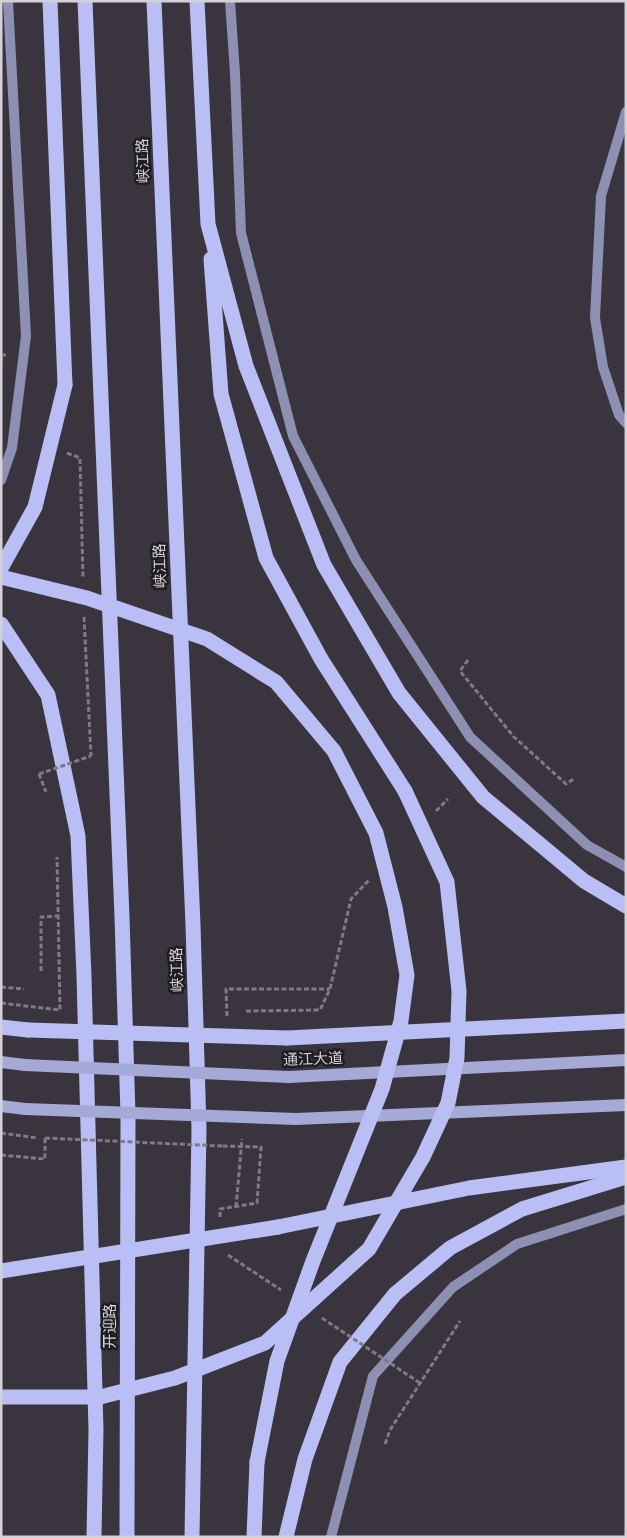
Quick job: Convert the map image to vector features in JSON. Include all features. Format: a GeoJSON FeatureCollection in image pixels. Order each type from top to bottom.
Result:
{"type":"FeatureCollection","features":[{"type":"Feature","properties":{"kind":"highway"},"geometry":{"type":"LineString","coordinates":[[1,568],[35,508],[65,385],[50,1]]}},
{"type":"Feature","properties":{"kind":"highway","name":"开迎路"},"geometry":{"type":"LineString","coordinates":[[85,1],[122,917],[128,1115],[127,1537]]}},
{"type":"Feature","properties":{"kind":"highway","name":"峡江路"},"geometry":{"type":"LineString","coordinates":[[154,1],[192,915],[199,1129],[192,1537]]}},
{"type":"Feature","properties":{"kind":"highway"},"geometry":{"type":"LineString","coordinates":[[1,1397],[100,1397],[175,1378],[264,1343],[369,1250],[424,1158],[448,1103],[457,1058],[459,990],[447,882],[405,790],[321,659],[266,558],[221,394],[208,224],[197,1]]}},
{"type":"Feature","properties":{"kind":"highway"},"geometry":{"type":"LineString","coordinates":[[208,224],[246,366],[324,565],[400,694],[483,797],[584,881],[626,906]]}},
{"type":"Feature","properties":{"kind":"highway"},"geometry":{"type":"LineString","coordinates":[[1,577],[87,598],[207,639],[276,682],[334,751],[376,834],[395,907],[406,975],[401,1021],[382,1089],[313,1262],[278,1361],[258,1462],[254,1537]]}},
{"type":"Feature","properties":{"kind":"highway"},"geometry":{"type":"LineString","coordinates":[[1,624],[48,695],[78,836],[84,976],[96,1430],[94,1537]]}},
{"type":"Feature","properties":{"kind":"highway"},"geometry":{"type":"LineString","coordinates":[[1,1028],[287,1038],[626,1021]]}},
{"type":"Feature","properties":{"kind":"highway"},"geometry":{"type":"LineString","coordinates":[[1,1271],[278,1227],[469,1188],[626,1167]]}},
{"type":"Feature","properties":{"kind":"highway"},"geometry":{"type":"LineString","coordinates":[[286,1537],[305,1459],[340,1362],[396,1294],[450,1248],[522,1209],[626,1177]]}},
{"type":"Feature","properties":{"kind":"main road"},"geometry":{"type":"LineString","coordinates":[[1,480],[12,448],[26,336],[8,1]]}},
{"type":"Feature","properties":{"kind":"main road"},"geometry":{"type":"LineString","coordinates":[[230,1],[235,73],[240,233],[293,436],[356,560],[470,737],[587,845],[626,867]]}},
{"type":"Feature","properties":{"kind":"main road"},"geometry":{"type":"LineString","coordinates":[[626,112],[601,196],[594,318],[603,366],[619,415],[626,423]]}},
{"type":"Feature","properties":{"kind":"main road","name":"通江大道"},"geometry":{"type":"LineString","coordinates":[[1,1062],[25,1065],[289,1076],[626,1060]]}},
{"type":"Feature","properties":{"kind":"main road"},"geometry":{"type":"LineString","coordinates":[[1,1106],[25,1109],[296,1119],[626,1105]]}},
{"type":"Feature","properties":{"kind":"main road"},"geometry":{"type":"LineString","coordinates":[[331,1537],[373,1376],[453,1287],[516,1244],[626,1209]]}},
{"type":"Feature","properties":{"kind":"path"},"geometry":{"type":"LineString","coordinates":[[1,362],[2,355]]}},
{"type":"Feature","properties":{"kind":"path"},"geometry":{"type":"LineString","coordinates":[[468,660],[460,671],[514,737],[566,784],[574,778]]}},
{"type":"Feature","properties":{"kind":"path"},"geometry":{"type":"LineString","coordinates":[[49,799],[39,774],[91,756]]}},
{"type":"Feature","properties":{"kind":"path"},"geometry":{"type":"LineString","coordinates":[[1,1003],[60,1010],[57,856]]}},
{"type":"Feature","properties":{"kind":"path"},"geometry":{"type":"LineString","coordinates":[[41,971],[41,917],[58,916]]}},
{"type":"Feature","properties":{"kind":"path"},"geometry":{"type":"LineString","coordinates":[[1,987],[24,988]]}},
{"type":"Feature","properties":{"kind":"path"},"geometry":{"type":"LineString","coordinates":[[227,1016],[226,989],[330,989]]}},
{"type":"Feature","properties":{"kind":"path"},"geometry":{"type":"LineString","coordinates":[[246,1011],[320,1010]]}},
{"type":"Feature","properties":{"kind":"path"},"geometry":{"type":"LineString","coordinates":[[1,1133],[37,1138]]}},
{"type":"Feature","properties":{"kind":"path"},"geometry":{"type":"LineString","coordinates":[[1,1155],[45,1159],[46,1138],[222,1146]]}},
{"type":"Feature","properties":{"kind":"path"},"geometry":{"type":"LineString","coordinates":[[236,1207],[242,1139]]}},
{"type":"Feature","properties":{"kind":"path"},"geometry":{"type":"LineString","coordinates":[[319,1316],[420,1383]]}},
{"type":"Feature","properties":{"kind":"path"},"geometry":{"type":"LineString","coordinates":[[385,1444],[390,1430],[460,1321],[455,1335]]}}]}
